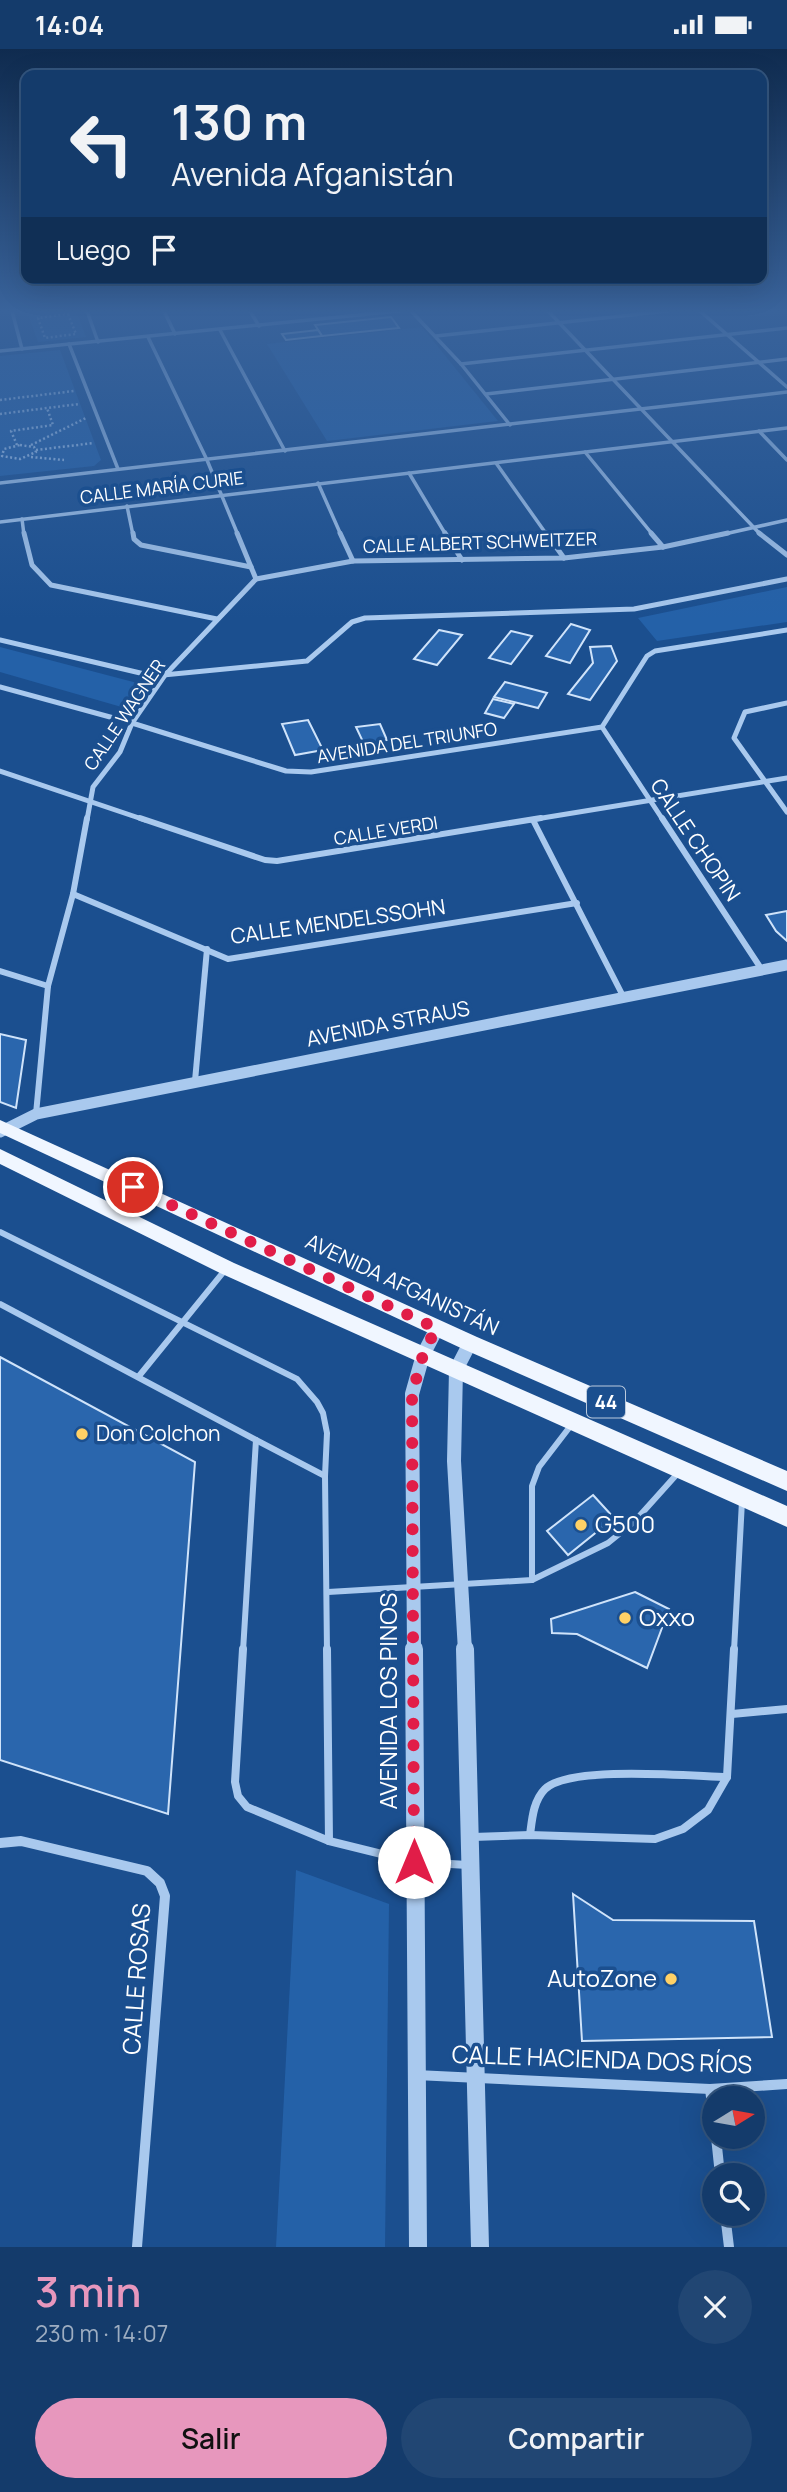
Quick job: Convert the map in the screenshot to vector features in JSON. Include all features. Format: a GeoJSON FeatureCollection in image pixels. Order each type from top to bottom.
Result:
{"type":"FeatureCollection","features":[{"type":"Feature","properties":{"kind":"main road","name":"AVENIDA AFGANISTÁN"},"geometry":{"type":"LineString","coordinates":[[1,1129],[436,1328],[787,1481]]}},
{"type":"Feature","properties":{"kind":"main road","name":"44"},"geometry":{"type":"LineString","coordinates":[[0,1156],[227,1268],[682,1468],[787,1517]]}},
{"type":"Feature","properties":{"kind":"street"},"geometry":{"type":"LineString","coordinates":[[96,414],[118,470]]}},
{"type":"Feature","properties":{"kind":"street"},"geometry":{"type":"LineString","coordinates":[[185,414],[256,579]]}},
{"type":"Feature","properties":{"kind":"street"},"geometry":{"type":"LineString","coordinates":[[265,414],[285,451]]}},
{"type":"Feature","properties":{"kind":"street"},"geometry":{"type":"LineString","coordinates":[[501,414],[510,425]]}},
{"type":"Feature","properties":{"kind":"street"},"geometry":{"type":"LineString","coordinates":[[0,483],[599,414]]}},
{"type":"Feature","properties":{"kind":"street"},"geometry":{"type":"LineString","coordinates":[[648,414],[753,528],[787,555]]}},
{"type":"Feature","properties":{"kind":"street","name":"CALLE MARÍA CURIE"},"geometry":{"type":"LineString","coordinates":[[0,522],[787,428]]}},
{"type":"Feature","properties":{"kind":"street"},"geometry":{"type":"LineString","coordinates":[[759,431],[787,460]]}},
{"type":"Feature","properties":{"kind":"street"},"geometry":{"type":"LineString","coordinates":[[585,452],[663,547]]}},
{"type":"Feature","properties":{"kind":"street"},"geometry":{"type":"LineString","coordinates":[[496,463],[564,558]]}},
{"type":"Feature","properties":{"kind":"street"},"geometry":{"type":"LineString","coordinates":[[409,473],[462,560]]}},
{"type":"Feature","properties":{"kind":"street"},"geometry":{"type":"LineString","coordinates":[[318,483],[353,561]]}},
{"type":"Feature","properties":{"kind":"street"},"geometry":{"type":"LineString","coordinates":[[127,506],[134,540],[141,545],[251,567]]}},
{"type":"Feature","properties":{"kind":"street"},"geometry":{"type":"LineString","coordinates":[[22,519],[31,567],[37,577],[51,585],[217,619]]}},
{"type":"Feature","properties":{"kind":"street","name":"CALLE ALBERT SCHWEITZER"},"geometry":{"type":"LineString","coordinates":[[256,579],[353,561],[564,558],[663,547],[787,520]]}},
{"type":"Feature","properties":{"kind":"street","name":"CALLE WAGNER"},"geometry":{"type":"LineString","coordinates":[[36,1114],[48,986],[73,894],[93,787],[120,752],[132,723],[165,675],[256,579]]}},
{"type":"Feature","properties":{"kind":"street"},"geometry":{"type":"LineString","coordinates":[[0,640],[153,676],[307,661],[352,622],[365,618],[622,610],[787,579]]}},
{"type":"Feature","properties":{"kind":"street"},"geometry":{"type":"LineString","coordinates":[[602,727],[647,656],[655,651],[787,630]]}},
{"type":"Feature","properties":{"kind":"street","name":"AVENIDA DEL TRIUNFO"},"geometry":{"type":"LineString","coordinates":[[0,687],[297,772],[602,727]]}},
{"type":"Feature","properties":{"kind":"street"},"geometry":{"type":"LineString","coordinates":[[787,703],[741,715],[734,738],[787,812]]}},
{"type":"Feature","properties":{"kind":"street","name":"CALLE CHOPIN"},"geometry":{"type":"LineString","coordinates":[[602,727],[762,970]]}},
{"type":"Feature","properties":{"kind":"street","name":"CALLE VERDI"},"geometry":{"type":"LineString","coordinates":[[0,771],[265,860],[277,861],[787,779]]}},
{"type":"Feature","properties":{"kind":"street"},"geometry":{"type":"LineString","coordinates":[[534,821],[624,998]]}},
{"type":"Feature","properties":{"kind":"street","name":"CALLE MENDELSSOHN"},"geometry":{"type":"LineString","coordinates":[[73,894],[228,959],[577,903]]}},
{"type":"Feature","properties":{"kind":"street"},"geometry":{"type":"LineString","coordinates":[[195,1081],[207,949]]}},
{"type":"Feature","properties":{"kind":"street","name":"AVENIDA STRAUS"},"geometry":{"type":"LineString","coordinates":[[1,1129],[36,1114],[787,965]]}},
{"type":"Feature","properties":{"kind":"street"},"geometry":{"type":"LineString","coordinates":[[0,971],[48,986]]}},
{"type":"Feature","properties":{"kind":"street","name":"AVENIDA LOS PINOS"},"geometry":{"type":"LineString","coordinates":[[418,2247],[412,1394],[423,1355],[436,1328]]}},
{"type":"Feature","properties":{"kind":"street"},"geometry":{"type":"LineString","coordinates":[[470,1343],[456,1370],[454,1461],[463,1586],[480,2247]]}},
{"type":"Feature","properties":{"kind":"street","name":"CALLE ROSAS"},"geometry":{"type":"LineString","coordinates":[[0,1843],[21,1842],[147,1871],[160,1883],[164,1896],[137,2247]]}},
{"type":"Feature","properties":{"kind":"street","name":"CALLE HACIENDA DOS RÍOS"},"geometry":{"type":"LineString","coordinates":[[416,2075],[702,2089]]}},
{"type":"Feature","properties":{"kind":"street","name":"CALLE HACIENDA DOS RÍOS"},"geometry":{"type":"LineString","coordinates":[[756,2086],[787,2084]]}},
{"type":"Feature","properties":{"kind":"street"},"geometry":{"type":"LineString","coordinates":[[726,2226],[729,2247]]}},
{"type":"Feature","properties":{"kind":"lane"},"geometry":{"type":"LineString","coordinates":[[0,1232],[298,1379],[320,1401],[328,1430],[325,1476],[328,1841]]}},
{"type":"Feature","properties":{"kind":"lane"},"geometry":{"type":"LineString","coordinates":[[139,1376],[227,1268]]}},
{"type":"Feature","properties":{"kind":"lane"},"geometry":{"type":"LineString","coordinates":[[0,1304],[325,1476]]}},
{"type":"Feature","properties":{"kind":"lane"},"geometry":{"type":"LineString","coordinates":[[532,1580],[532,1486],[539,1467],[574,1422]]}},
{"type":"Feature","properties":{"kind":"lane"},"geometry":{"type":"LineString","coordinates":[[256,1440],[237,1793],[247,1807],[328,1841],[414,1862],[471,1865]]}},
{"type":"Feature","properties":{"kind":"lane"},"geometry":{"type":"LineString","coordinates":[[328,1592],[532,1580],[608,1543],[634,1522],[682,1468]]}},
{"type":"Feature","properties":{"kind":"lane"},"geometry":{"type":"LineString","coordinates":[[470,1837],[530,1835],[655,1839],[683,1829],[708,1810],[727,1777],[743,1497]]}},
{"type":"Feature","properties":{"kind":"lane"},"geometry":{"type":"LineString","coordinates":[[732,1714],[787,1709]]}},
{"type":"Feature","properties":{"kind":"lane"},"geometry":{"type":"LineString","coordinates":[[530,1835],[535,1801],[552,1783],[581,1776],[727,1777]]}},
{"type":"Feature","properties":{"kind":"path"},"geometry":{"type":"LineString","coordinates":[[17,445],[11,431],[53,425],[49,414]]}},
{"type":"Feature","properties":{"kind":"path"},"geometry":{"type":"LineString","coordinates":[[30,446],[88,416],[92,425]]}},
{"type":"Feature","properties":{"kind":"path"},"geometry":{"type":"LineString","coordinates":[[9,459],[0,454],[2,448],[17,445],[30,446],[36,450],[99,443],[95,434]]}},
{"type":"Feature","properties":{"kind":"path"},"geometry":{"type":"LineString","coordinates":[[0,462],[30,457],[36,450]]}},
{"type":"Feature","properties":{"kind":"shaded area"},"geometry":{"type":"Polygon","coordinates":[[[0,414],[84,414],[101,460],[94,466],[0,476],[0,414]]]}},
{"type":"Feature","properties":{"kind":"shaded area"},"geometry":{"type":"Polygon","coordinates":[[[310,414],[492,414],[498,421],[327,441],[310,414]]]}},
{"type":"Feature","properties":{"kind":"shaded area"},"geometry":{"type":"Polygon","coordinates":[[[787,587],[787,622],[657,641],[638,618],[787,587]]]}},
{"type":"Feature","properties":{"kind":"shaded area"},"geometry":{"type":"Polygon","coordinates":[[[0,647],[141,684],[125,708],[0,672],[0,647]]]}},
{"type":"Feature","properties":{"kind":"shaded area"},"geometry":{"type":"Polygon","coordinates":[[[296,1870],[389,1904],[385,2247],[276,2247],[296,1870]]]}},
{"type":"Feature","properties":{"kind":"building"},"geometry":{"type":"Polygon","coordinates":[[[571,624],[590,630],[570,663],[546,656],[571,624]]]}},
{"type":"Feature","properties":{"kind":"building"},"geometry":{"type":"Polygon","coordinates":[[[439,630],[462,635],[437,665],[414,659],[439,630]]]}},
{"type":"Feature","properties":{"kind":"building"},"geometry":{"type":"Polygon","coordinates":[[[511,631],[532,636],[511,664],[489,658],[511,631]]]}},
{"type":"Feature","properties":{"kind":"building"},"geometry":{"type":"Polygon","coordinates":[[[611,646],[617,661],[590,700],[568,694],[593,663],[590,647],[611,646]]]}},
{"type":"Feature","properties":{"kind":"building"},"geometry":{"type":"Polygon","coordinates":[[[505,682],[547,693],[538,708],[494,697],[505,682]]]}},
{"type":"Feature","properties":{"kind":"building"},"geometry":{"type":"Polygon","coordinates":[[[493,699],[514,704],[504,718],[485,713],[493,699]]]}},
{"type":"Feature","properties":{"kind":"building"},"geometry":{"type":"Polygon","coordinates":[[[308,720],[323,750],[295,755],[282,724],[308,720]]]}},
{"type":"Feature","properties":{"kind":"building"},"geometry":{"type":"Polygon","coordinates":[[[380,724],[387,740],[364,744],[356,727],[380,724]]]}},
{"type":"Feature","properties":{"kind":"building"},"geometry":{"type":"Polygon","coordinates":[[[787,911],[787,941],[776,931],[766,915],[787,911]]]}},
{"type":"Feature","properties":{"kind":"building"},"geometry":{"type":"Polygon","coordinates":[[[0,1034],[26,1040],[16,1108],[0,1102],[0,1034]]]}},
{"type":"Feature","properties":{"kind":"building"},"geometry":{"type":"Polygon","coordinates":[[[0,1357],[195,1462],[168,1814],[0,1760],[0,1357]]]}},
{"type":"Feature","properties":{"kind":"building","name":"G500"},"geometry":{"type":"Polygon","coordinates":[[[593,1495],[614,1518],[568,1555],[547,1531],[593,1495]]]}},
{"type":"Feature","properties":{"kind":"building"},"geometry":{"type":"Polygon","coordinates":[[[635,1592],[669,1609],[647,1668],[577,1634],[552,1633],[551,1619],[635,1592]]]}},
{"type":"Feature","properties":{"kind":"building","name":"AutoZone"},"geometry":{"type":"Polygon","coordinates":[[[573,1894],[613,1920],[754,1921],[772,2037],[582,2041],[573,1894]]]}},
{"type":"Feature","properties":{"kind":"place","name":"Don Colchon"},"geometry":{"type":"Point","coordinates":[82,1434]}},
{"type":"Feature","properties":{"kind":"place","name":"G500"},"geometry":{"type":"Point","coordinates":[581,1525]}},
{"type":"Feature","properties":{"kind":"place","name":"Oxxo"},"geometry":{"type":"Point","coordinates":[625,1618]}},
{"type":"Feature","properties":{"kind":"place","name":"AutoZone"},"geometry":{"type":"Point","coordinates":[671,1979]}},
{"type":"Feature","properties":{"kind":"route"},"geometry":{"type":"LineString","coordinates":[[133,1187],[436,1328],[423,1355],[412,1394],[414,1862]]}}]}
